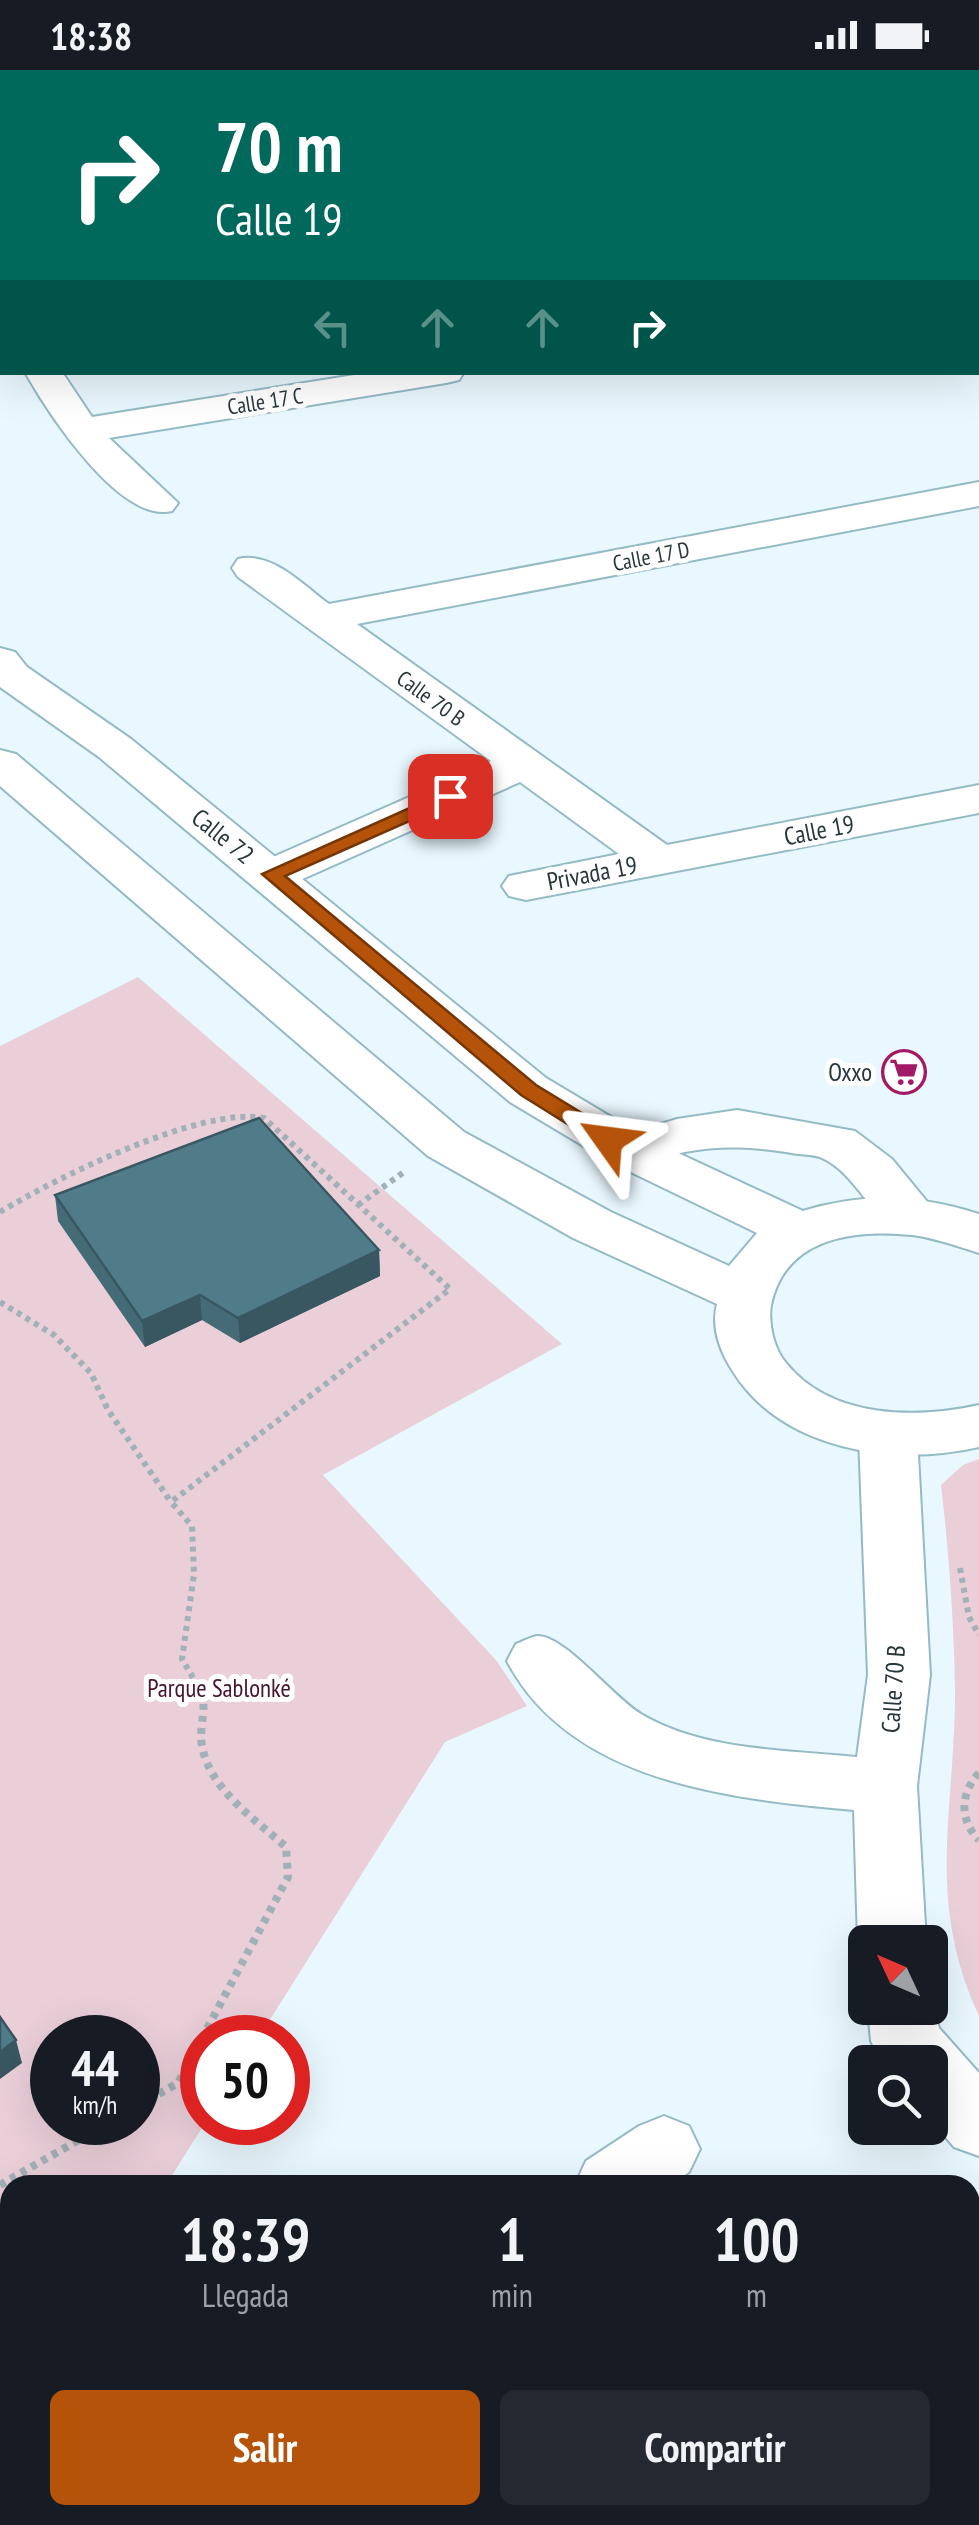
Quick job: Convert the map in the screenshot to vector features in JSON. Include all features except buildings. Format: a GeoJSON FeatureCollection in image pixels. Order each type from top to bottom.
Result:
{"type":"FeatureCollection","features":[{"type":"Feature","properties":{"kind":"street"},"geometry":{"type":"LineString","coordinates":[[44,375],[54,394],[120,475],[158,503]]}},
{"type":"Feature","properties":{"kind":"street","name":"Calle 17 C"},"geometry":{"type":"LineString","coordinates":[[84,430],[427,375]]}},
{"type":"Feature","properties":{"kind":"street","name":"Calle 17 D"},"geometry":{"type":"LineString","coordinates":[[322,618],[979,494]]}},
{"type":"Feature","properties":{"kind":"street","name":"Calle 70 B"},"geometry":{"type":"LineString","coordinates":[[252,568],[658,861]]}},
{"type":"Feature","properties":{"kind":"street","name":"Calle 72"},"geometry":{"type":"LineString","coordinates":[[0,661],[12,676],[115,748],[257,862],[528,1090],[630,1151],[800,1232]]}},
{"type":"Feature","properties":{"kind":"street"},"geometry":{"type":"LineString","coordinates":[[257,862],[505,752]]}},
{"type":"Feature","properties":{"kind":"street"},"geometry":{"type":"LineString","coordinates":[[0,764],[446,1144],[511,1184],[744,1294]]}},
{"type":"Feature","properties":{"kind":"street","name":"Calle 19"},"geometry":{"type":"LineString","coordinates":[[658,861],[979,799]]}},
{"type":"Feature","properties":{"kind":"street","name":"Privada 19"},"geometry":{"type":"LineString","coordinates":[[526,886],[658,861]]}},
{"type":"Feature","properties":{"kind":"street"},"geometry":{"type":"LineString","coordinates":[[630,1151],[677,1136],[736,1127],[836,1143],[873,1172],[912,1215]]}},
{"type":"Feature","properties":{"kind":"street"},"geometry":{"type":"LineString","coordinates":[[979,1234],[912,1215],[862,1214],[800,1232],[764,1258],[744,1294],[742,1317],[746,1340],[756,1362],[774,1384],[824,1418],[888,1436],[926,1437],[979,1426]]}},
{"type":"Feature","properties":{"kind":"street","name":"Calle 70 B"},"geometry":{"type":"LineString","coordinates":[[888,1436],[899,1675],[884,1786],[891,1925]]}},
{"type":"Feature","properties":{"kind":"street"},"geometry":{"type":"LineString","coordinates":[[538,1661],[577,1701],[622,1734],[681,1757],[740,1771],[884,1786]]}},
{"type":"Feature","properties":{"kind":"street"},"geometry":{"type":"LineString","coordinates":[[948,2088],[979,2124]]}},
{"type":"Feature","properties":{"kind":"path"},"geometry":{"type":"LineString","coordinates":[[0,1212],[119,1156],[206,1122],[242,1114],[264,1118],[450,1289],[172,1502]]}},
{"type":"Feature","properties":{"kind":"path"},"geometry":{"type":"LineString","coordinates":[[358,1205],[413,1166]]}},
{"type":"Feature","properties":{"kind":"path"},"geometry":{"type":"LineString","coordinates":[[0,1302],[54,1335],[91,1373],[108,1410],[192,1526],[194,1574],[182,1659],[205,1697],[202,1746],[218,1786],[286,1847],[288,1878],[178,2084],[160,2094]]}},
{"type":"Feature","properties":{"kind":"path"},"geometry":{"type":"LineString","coordinates":[[956,1550],[969,1617],[979,1635]]}},
{"type":"Feature","properties":{"kind":"path"},"geometry":{"type":"LineString","coordinates":[[979,1773],[972,1778],[964,1798],[964,1820],[979,1840]]}},
{"type":"Feature","properties":{"kind":"path"},"geometry":{"type":"LineString","coordinates":[[17,2175],[70,2145]]}},
{"type":"Feature","properties":{"kind":"green space","name":"Parque Sablonké"},"geometry":{"type":"Polygon","coordinates":[[[138,977],[562,1344],[323,1475],[496,1660],[527,1706],[445,1742],[273,2015],[180,2015],[180,2145],[191,2145],[172,2175],[0,2175],[0,1046],[138,977]]]}},
{"type":"Feature","properties":{"kind":"green space"},"geometry":{"type":"Polygon","coordinates":[[[979,1459],[979,2016],[962,1973],[948,1894],[955,1692],[941,1485],[963,1465],[979,1459]]]}},
{"type":"Feature","properties":{"kind":"place","name":"Oxxo"},"geometry":{"type":"Point","coordinates":[904,1072]}},
{"type":"Feature","properties":{"kind":"route"},"geometry":{"type":"LineString","coordinates":[[450,796],[272,874],[528,1090],[608,1140]]}}]}
